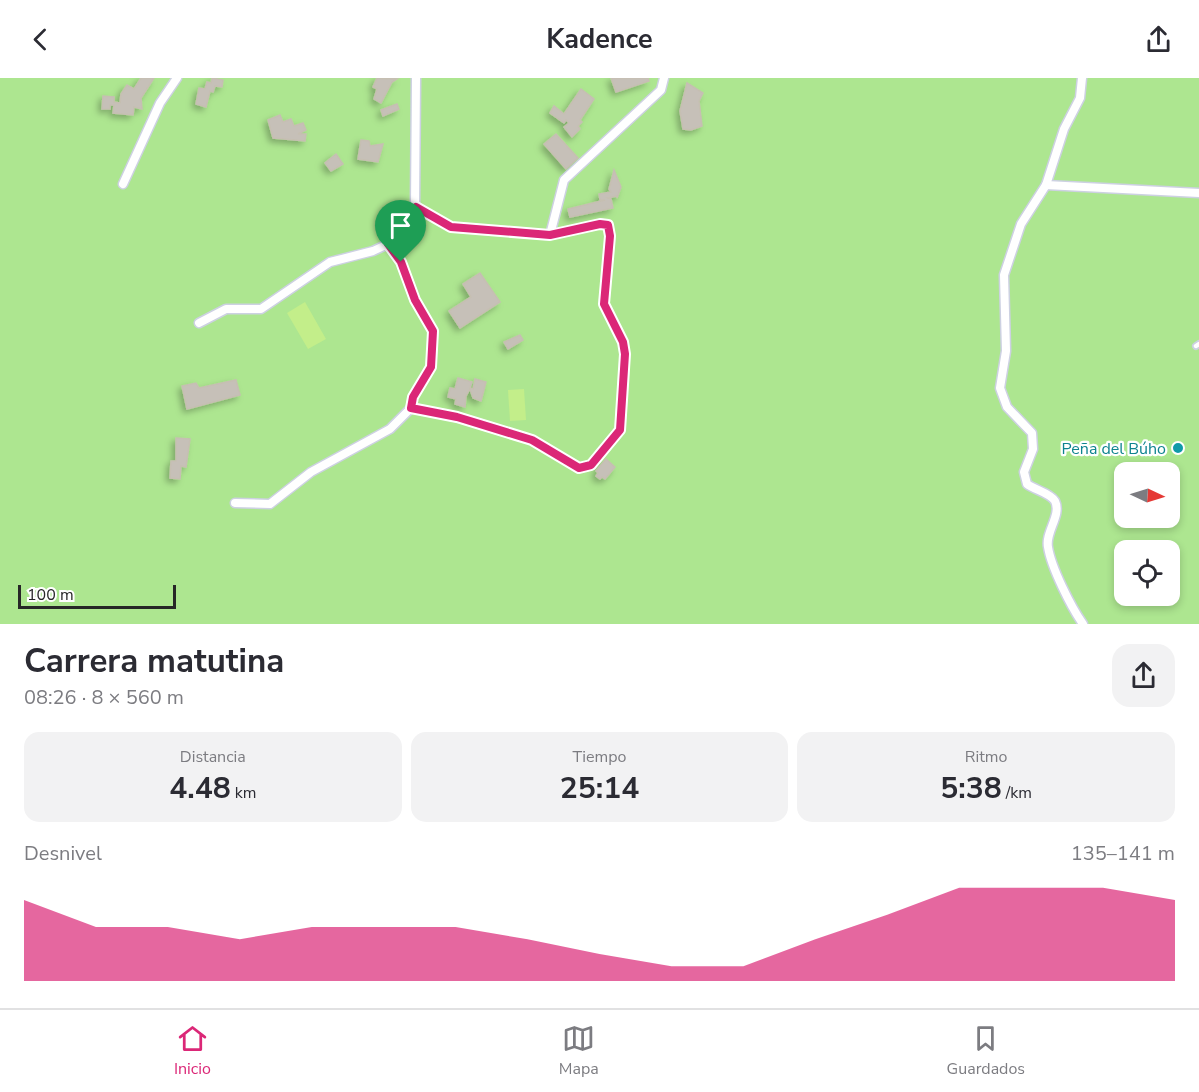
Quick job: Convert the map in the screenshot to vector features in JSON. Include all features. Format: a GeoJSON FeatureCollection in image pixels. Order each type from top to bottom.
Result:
{"type":"FeatureCollection","features":[{"type":"Feature","properties":{"kind":"street"},"geometry":{"type":"LineString","coordinates":[[123,184],[160,103],[177,78]]}},
{"type":"Feature","properties":{"kind":"street"},"geometry":{"type":"LineString","coordinates":[[199,324],[226,309],[261,309],[330,262],[373,251],[388,244],[416,207],[416,78]]}},
{"type":"Feature","properties":{"kind":"street"},"geometry":{"type":"LineString","coordinates":[[550,235],[564,180],[661,90],[664,78]]}},
{"type":"Feature","properties":{"kind":"street"},"geometry":{"type":"LineString","coordinates":[[1082,78],[1080,98],[1064,129],[1046,185],[1021,224],[1004,275],[1006,351],[1000,388],[1007,407],[1032,434],[1033,449],[1024,472],[1027,484],[1048,495],[1055,502],[1057,513],[1049,531],[1047,546],[1072,608],[1083,624]]}},
{"type":"Feature","properties":{"kind":"street"},"geometry":{"type":"LineString","coordinates":[[1046,185],[1199,193]]}},
{"type":"Feature","properties":{"kind":"street"},"geometry":{"type":"LineString","coordinates":[[411,408],[457,417],[532,440],[579,468],[591,465],[620,430],[625,354],[623,342],[604,304],[610,236],[608,225],[600,224],[550,235],[451,227],[416,207]]}},
{"type":"Feature","properties":{"kind":"street"},"geometry":{"type":"LineString","coordinates":[[235,503],[270,504],[311,472],[390,429],[411,408],[413,397],[431,367],[433,331],[415,300],[401,262],[388,244]]}},
{"type":"Feature","properties":{"kind":"green space"},"geometry":{"type":"Polygon","coordinates":[[[0,78],[1199,78],[1199,624],[0,624],[0,78]]]}},
{"type":"Feature","properties":{"kind":"green space"},"geometry":{"type":"Polygon","coordinates":[[[305,302],[326,339],[308,349],[287,313],[305,302]]]}},
{"type":"Feature","properties":{"kind":"green space"},"geometry":{"type":"Polygon","coordinates":[[[524,389],[526,420],[510,421],[508,390],[524,389]]]}},
{"type":"Feature","properties":{"kind":"building"},"geometry":{"type":"Polygon","coordinates":[[[141,78],[154,78],[141,98],[142,109],[134,107],[133,115],[113,113],[114,105],[110,105],[110,109],[102,109],[103,96],[114,97],[114,102],[120,103],[121,94],[127,85],[134,89],[141,78]]]}},
{"type":"Feature","properties":{"kind":"building"},"geometry":{"type":"Polygon","coordinates":[[[212,78],[223,80],[222,87],[215,86],[213,92],[210,91],[206,107],[196,104],[199,88],[205,89],[207,82],[211,83],[212,78]]]}},
{"type":"Feature","properties":{"kind":"building"},"geometry":{"type":"Polygon","coordinates":[[[377,78],[397,79],[392,82],[381,103],[374,99],[377,89],[373,87],[377,78]]]}},
{"type":"Feature","properties":{"kind":"building"},"geometry":{"type":"Polygon","coordinates":[[[611,78],[648,78],[649,81],[616,92],[611,78]]]}},
{"type":"Feature","properties":{"kind":"building"},"geometry":{"type":"Polygon","coordinates":[[[687,83],[703,93],[699,101],[702,126],[691,130],[683,129],[680,111],[687,83]]]}},
{"type":"Feature","properties":{"kind":"building"},"geometry":{"type":"Polygon","coordinates":[[[581,89],[594,99],[580,120],[582,122],[578,126],[580,129],[572,137],[564,127],[569,123],[566,120],[564,123],[550,113],[554,106],[564,114],[581,89]]]}},
{"type":"Feature","properties":{"kind":"building"},"geometry":{"type":"Polygon","coordinates":[[[397,104],[399,109],[383,116],[381,110],[397,104]]]}},
{"type":"Feature","properties":{"kind":"building"},"geometry":{"type":"Polygon","coordinates":[[[280,115],[283,122],[291,119],[294,126],[303,123],[306,130],[298,134],[306,134],[305,141],[273,138],[268,120],[280,115]]]}},
{"type":"Feature","properties":{"kind":"building"},"geometry":{"type":"Polygon","coordinates":[[[556,134],[578,158],[566,169],[544,144],[556,134]]]}},
{"type":"Feature","properties":{"kind":"building"},"geometry":{"type":"Polygon","coordinates":[[[361,140],[369,141],[370,146],[383,144],[378,162],[358,159],[361,140]]]}},
{"type":"Feature","properties":{"kind":"building"},"geometry":{"type":"Polygon","coordinates":[[[336,154],[343,164],[331,171],[325,163],[336,154]]]}},
{"type":"Feature","properties":{"kind":"building"},"geometry":{"type":"Polygon","coordinates":[[[614,170],[621,187],[617,198],[617,196],[608,198],[611,199],[613,208],[570,217],[568,209],[605,200],[600,200],[599,194],[611,192],[609,189],[614,170]]]}},
{"type":"Feature","properties":{"kind":"building"},"geometry":{"type":"Polygon","coordinates":[[[480,273],[500,302],[460,328],[449,311],[471,297],[463,284],[480,273]]]}},
{"type":"Feature","properties":{"kind":"building"},"geometry":{"type":"Polygon","coordinates":[[[520,335],[523,340],[508,349],[504,342],[520,335]]]}},
{"type":"Feature","properties":{"kind":"building"},"geometry":{"type":"Polygon","coordinates":[[[458,378],[472,382],[470,388],[473,389],[475,379],[486,382],[481,401],[473,398],[470,389],[466,396],[465,407],[455,404],[456,399],[448,397],[450,388],[455,389],[458,378]]]}},
{"type":"Feature","properties":{"kind":"building"},"geometry":{"type":"Polygon","coordinates":[[[236,380],[240,395],[187,409],[182,386],[196,383],[199,388],[236,380]]]}},
{"type":"Feature","properties":{"kind":"building"},"geometry":{"type":"Polygon","coordinates":[[[176,438],[190,439],[186,467],[181,466],[180,479],[170,478],[171,461],[176,461],[176,438]]]}},
{"type":"Feature","properties":{"kind":"building"},"geometry":{"type":"Polygon","coordinates":[[[606,459],[615,467],[605,479],[602,477],[600,479],[596,476],[598,473],[596,471],[606,459]]]}},
{"type":"Feature","properties":{"kind":"place","name":"Peña del Búho"},"geometry":{"type":"Point","coordinates":[1178,448]}},
{"type":"Feature","properties":{"kind":"route"},"geometry":{"type":"LineString","coordinates":[[416,207],[451,227],[550,235],[600,224],[608,225],[610,236],[604,304],[623,342],[625,354],[620,430],[591,465],[579,468],[532,440],[457,417],[411,408],[413,397],[431,367],[433,331],[415,300],[401,262],[388,244],[416,207]]}}]}
